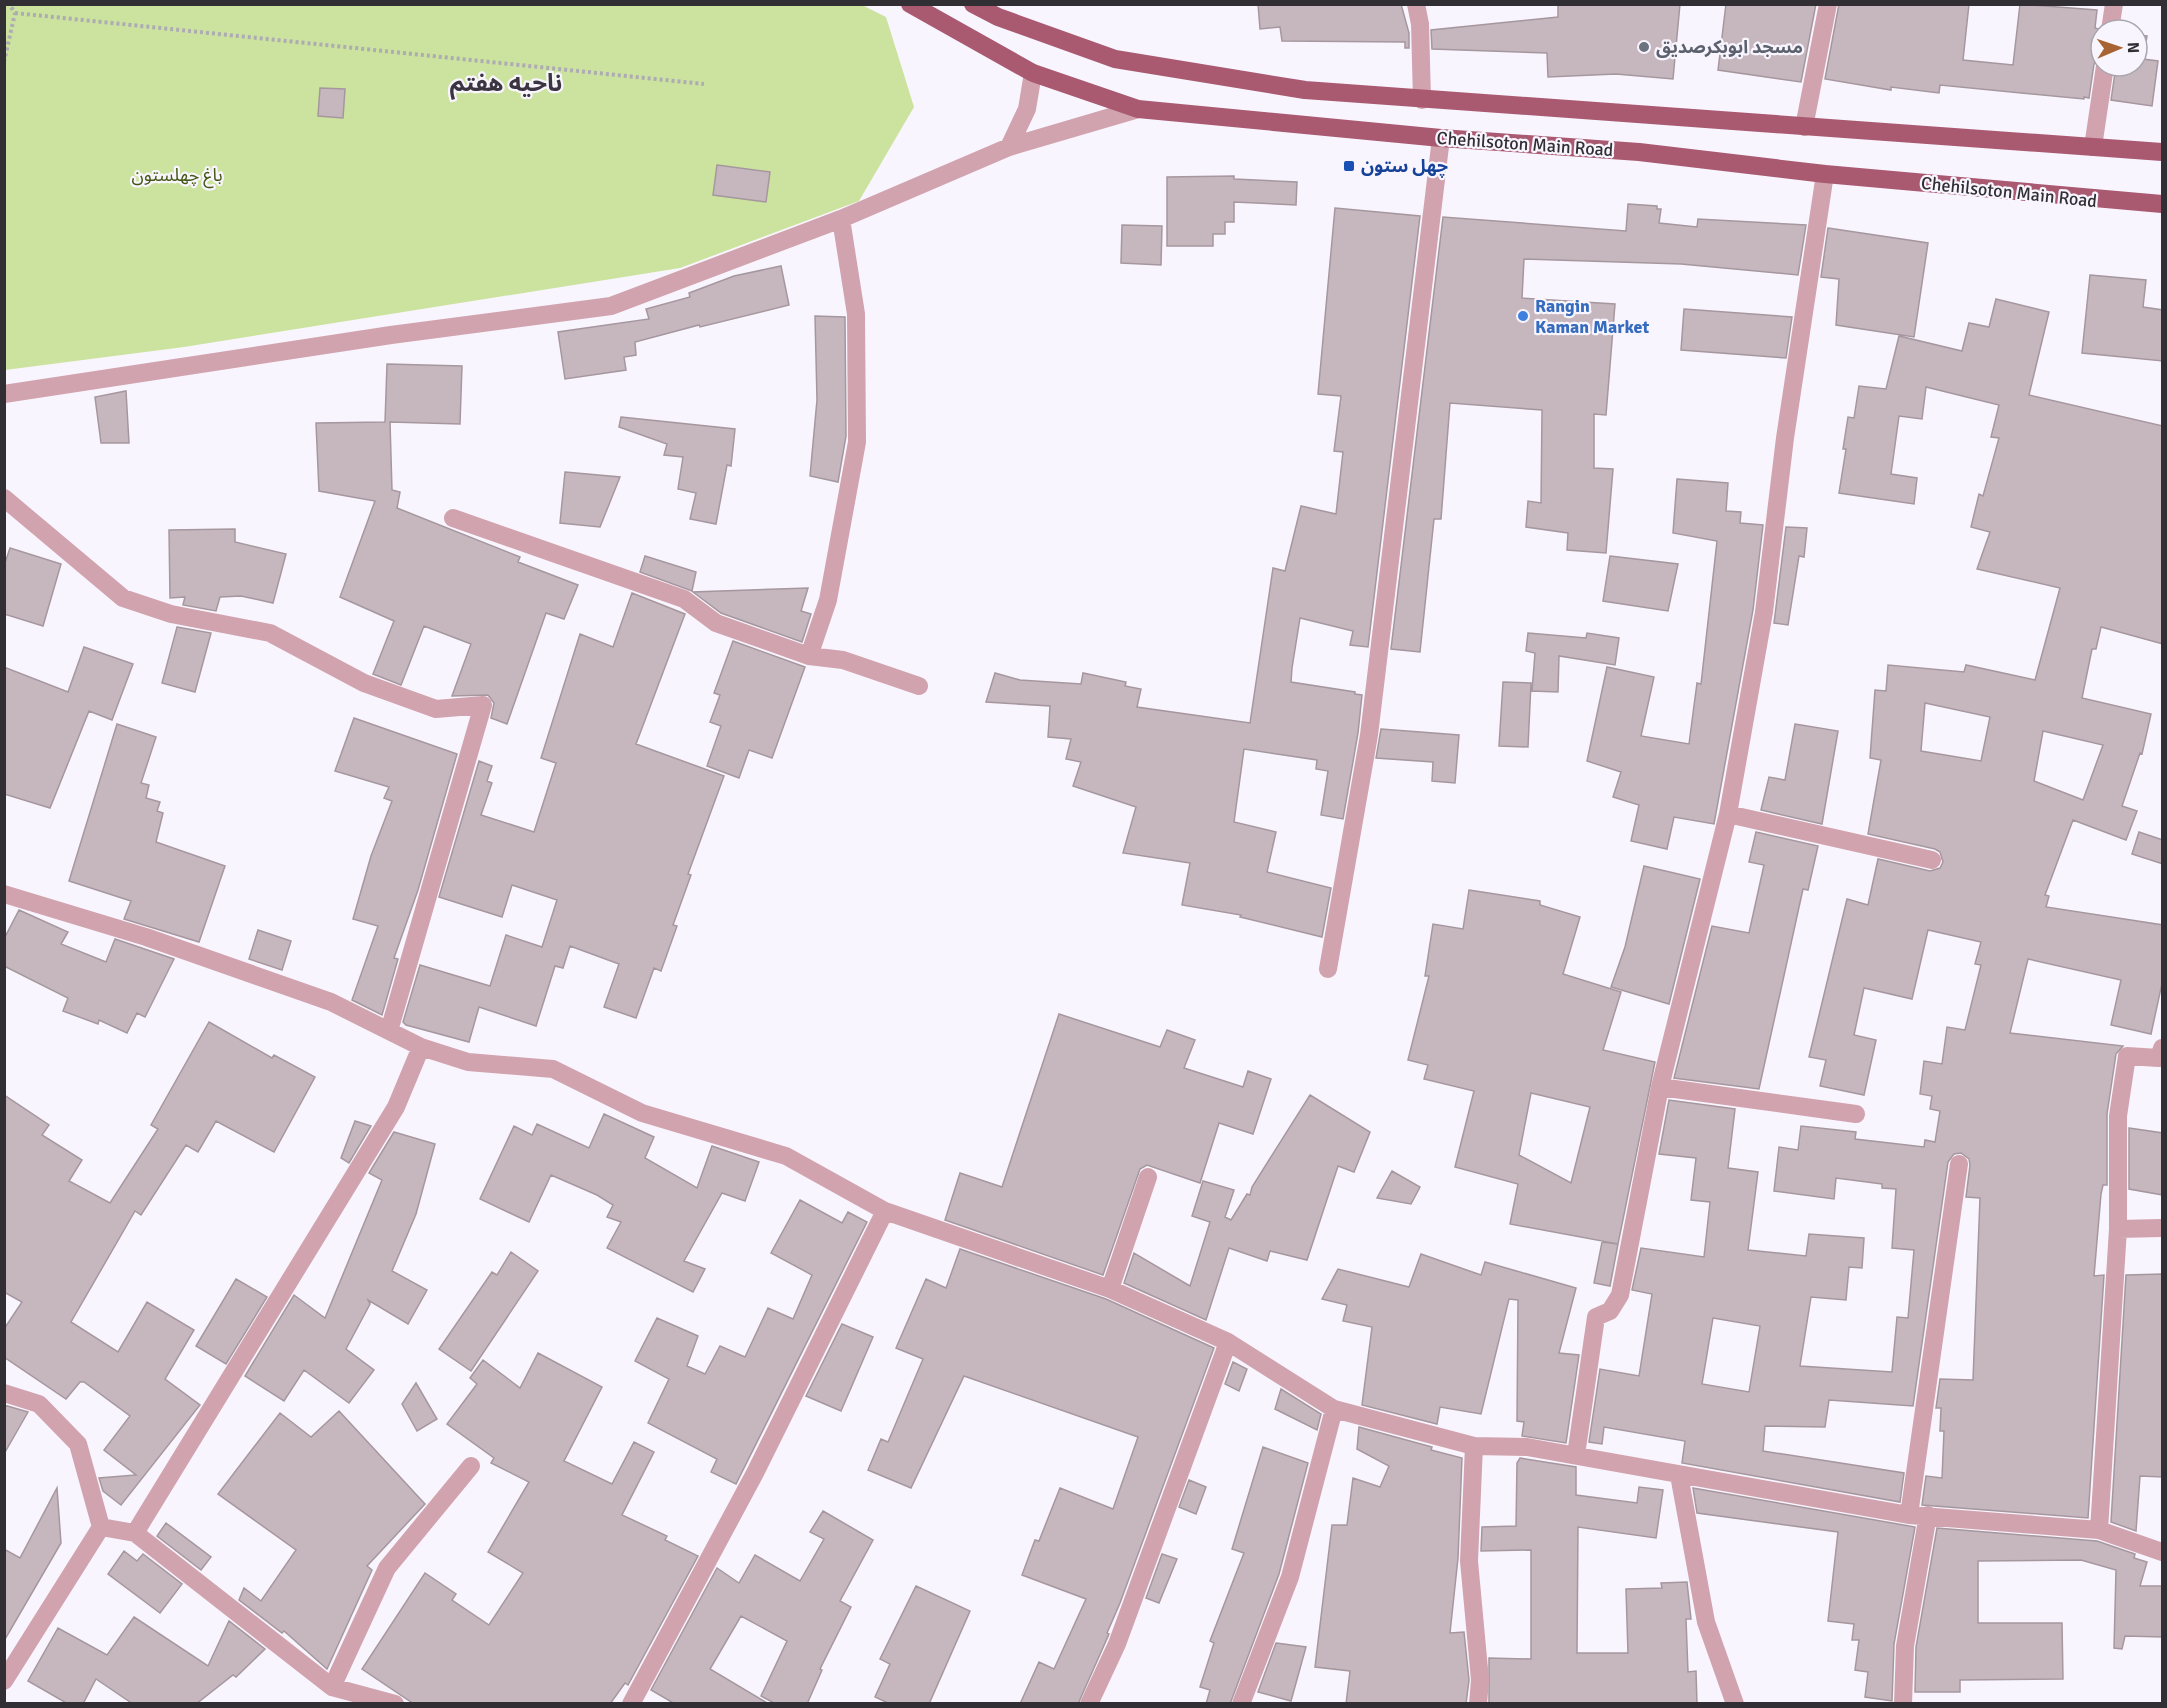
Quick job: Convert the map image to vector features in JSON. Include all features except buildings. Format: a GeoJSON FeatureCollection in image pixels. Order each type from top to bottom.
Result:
{"type":"FeatureCollection","features":[{"type":"Feature","properties":{"kind":"main road","name":"Chehilsoton Main Road"},"geometry":{"type":"LineString","coordinates":[[910,4],[1033,73],[1138,109],[1441,138],[1639,152],[1825,174],[2163,204]]}},
{"type":"Feature","properties":{"kind":"main road","name":"Chehilsoton Main Road"},"geometry":{"type":"LineString","coordinates":[[973,4],[998,17],[1115,59],[1305,90],[2163,152]]}},
{"type":"Feature","properties":{"kind":"street"},"geometry":{"type":"LineString","coordinates":[[1416,4],[1420,24],[1422,100]]}},
{"type":"Feature","properties":{"kind":"street"},"geometry":{"type":"LineString","coordinates":[[1804,127],[1828,4]]}},
{"type":"Feature","properties":{"kind":"street"},"geometry":{"type":"LineString","coordinates":[[1009,147],[1027,109],[1033,73]]}},
{"type":"Feature","properties":{"kind":"street"},"geometry":{"type":"LineString","coordinates":[[2093,147],[2103,78]]}},
{"type":"Feature","properties":{"kind":"street"},"geometry":{"type":"LineString","coordinates":[[4,394],[391,335],[611,306],[841,219],[1009,147],[1138,109]]}},
{"type":"Feature","properties":{"kind":"street"},"geometry":{"type":"LineString","coordinates":[[1328,969],[1369,735],[1441,138]]}},
{"type":"Feature","properties":{"kind":"street"},"geometry":{"type":"LineString","coordinates":[[1576,1455],[1596,1317],[1610,1311],[1620,1295],[1660,1087],[1728,814],[1764,612],[1785,438],[1825,174]]}},
{"type":"Feature","properties":{"kind":"street"},"geometry":{"type":"LineString","coordinates":[[809,656],[828,600],[857,442],[856,314],[841,219]]}},
{"type":"Feature","properties":{"kind":"street"},"geometry":{"type":"LineString","coordinates":[[4,498],[123,598],[171,614],[270,633],[364,683],[436,709],[483,705],[388,1031]]}},
{"type":"Feature","properties":{"kind":"street"},"geometry":{"type":"LineString","coordinates":[[453,518],[684,598],[716,623],[809,656],[843,660],[919,686]]}},
{"type":"Feature","properties":{"kind":"street"},"geometry":{"type":"LineString","coordinates":[[1728,814],[1932,860]]}},
{"type":"Feature","properties":{"kind":"street"},"geometry":{"type":"LineString","coordinates":[[4,894],[135,934],[331,1002],[421,1047],[468,1062],[552,1069],[642,1113],[786,1156],[885,1211],[1110,1289],[1228,1342],[1334,1409],[1474,1446],[1527,1447],[1909,1515],[2099,1530],[2163,1552]]}},
{"type":"Feature","properties":{"kind":"street"},"geometry":{"type":"LineString","coordinates":[[135,1533],[396,1107],[421,1047]]}},
{"type":"Feature","properties":{"kind":"street"},"geometry":{"type":"LineString","coordinates":[[2099,1530],[2118,1229],[2118,1116],[2127,1056],[2159,1058],[2163,1048]]}},
{"type":"Feature","properties":{"kind":"street"},"geometry":{"type":"LineString","coordinates":[[1660,1087],[1856,1114]]}},
{"type":"Feature","properties":{"kind":"street"},"geometry":{"type":"LineString","coordinates":[[1909,1515],[1959,1164]]}},
{"type":"Feature","properties":{"kind":"street"},"geometry":{"type":"LineString","coordinates":[[1110,1289],[1149,1177]]}},
{"type":"Feature","properties":{"kind":"street"},"geometry":{"type":"LineString","coordinates":[[631,1704],[755,1473],[885,1211]]}},
{"type":"Feature","properties":{"kind":"street"},"geometry":{"type":"LineString","coordinates":[[2118,1229],[2163,1228]]}},
{"type":"Feature","properties":{"kind":"street"},"geometry":{"type":"LineString","coordinates":[[1089,1704],[1117,1644],[1228,1342]]}},
{"type":"Feature","properties":{"kind":"street"},"geometry":{"type":"LineString","coordinates":[[4,1393],[39,1404],[78,1444],[101,1527],[4,1681]]}},
{"type":"Feature","properties":{"kind":"street"},"geometry":{"type":"LineString","coordinates":[[1241,1704],[1290,1577],[1334,1409]]}},
{"type":"Feature","properties":{"kind":"street"},"geometry":{"type":"LineString","coordinates":[[1474,1446],[1469,1561],[1480,1680],[1478,1704]]}},
{"type":"Feature","properties":{"kind":"street"},"geometry":{"type":"LineString","coordinates":[[332,1688],[387,1568],[471,1466]]}},
{"type":"Feature","properties":{"kind":"street"},"geometry":{"type":"LineString","coordinates":[[1679,1475],[1706,1622],[1735,1704]]}},
{"type":"Feature","properties":{"kind":"street"},"geometry":{"type":"LineString","coordinates":[[1903,1704],[1905,1646],[1928,1515]]}},
{"type":"Feature","properties":{"kind":"street"},"geometry":{"type":"LineString","coordinates":[[101,1527],[135,1533],[332,1688],[395,1704]]}},
{"type":"Feature","properties":{"kind":"path"},"geometry":{"type":"LineString","coordinates":[[4,62],[15,13],[9,4]]}},
{"type":"Feature","properties":{"kind":"path"},"geometry":{"type":"LineString","coordinates":[[15,13],[704,84]]}},
{"type":"Feature","properties":{"kind":"green space","name":"باغ چهلستون"},"geometry":{"type":"Polygon","coordinates":[[[4,5],[862,5],[886,17],[914,107],[859,201],[680,268],[184,347],[5,370],[4,5]]]}},
{"type":"Feature","properties":{"kind":"place","name":"مسجد ابوبکرصدیق"},"geometry":{"type":"Point","coordinates":[1644,47]}},
{"type":"Feature","properties":{"kind":"place","name":"چهل ستون"},"geometry":{"type":"Point","coordinates":[1349,166]}},
{"type":"Feature","properties":{"kind":"place","name":"Rangin Kaman Market"},"geometry":{"type":"Point","coordinates":[1523,316]}},
{"type":"Feature","properties":{"kind":"district","name":"ناحیه هفتم"},"geometry":{"type":"Point","coordinates":[506,83]}}]}
